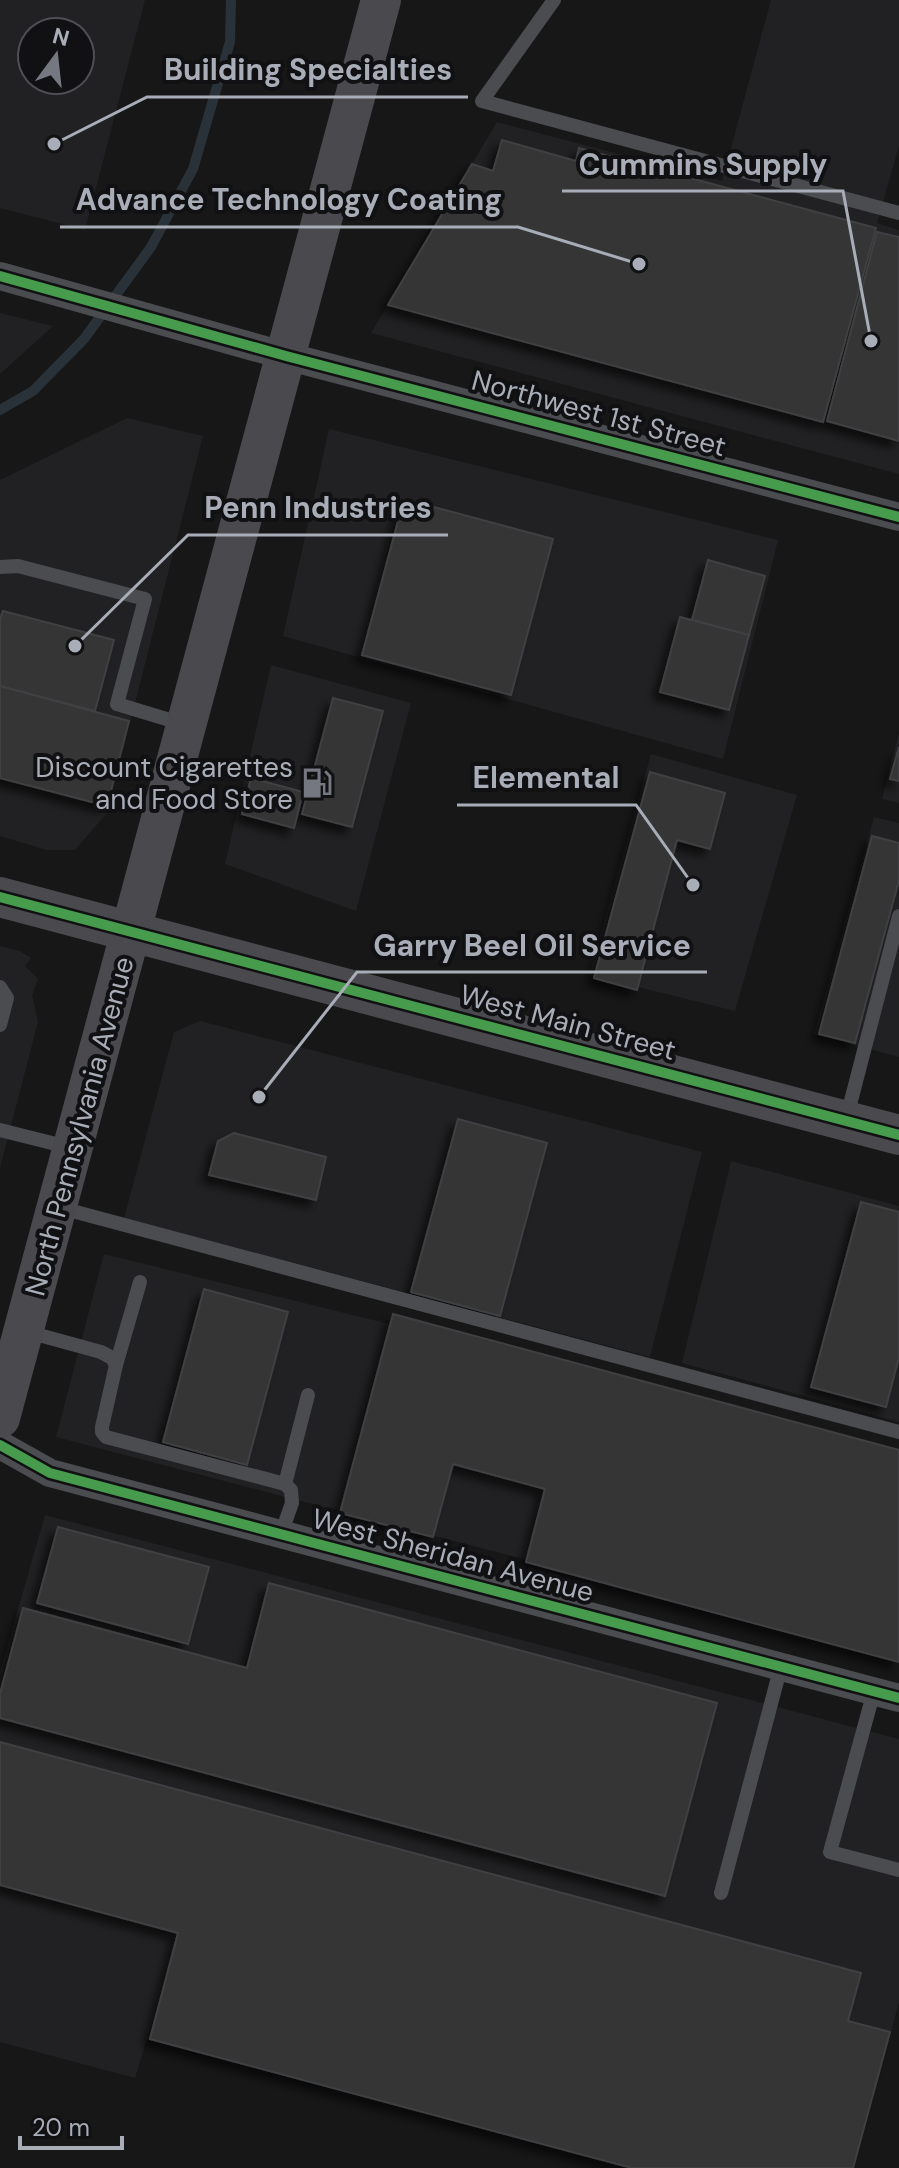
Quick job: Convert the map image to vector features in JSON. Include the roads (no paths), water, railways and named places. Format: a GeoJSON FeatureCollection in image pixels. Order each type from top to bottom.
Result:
{"type":"FeatureCollection","features":[{"type":"Feature","properties":{"kind":"main road","name":"North Pennsylvania Avenue"},"geometry":{"type":"LineString","coordinates":[[0,1418],[381,0]]}},
{"type":"Feature","properties":{"kind":"main road","name":"West Main Street"},"geometry":{"type":"LineString","coordinates":[[0,897],[899,1135]]}},
{"type":"Feature","properties":{"kind":"street","name":"Northwest 1st Street"},"geometry":{"type":"LineString","coordinates":[[0,276],[286,356],[899,517]]}},
{"type":"Feature","properties":{"kind":"street","name":"West Sheridan Avenue"},"geometry":{"type":"LineString","coordinates":[[0,1445],[50,1473],[886,1694]]}},
{"type":"Feature","properties":{"kind":"lane"},"geometry":{"type":"LineString","coordinates":[[554,0],[482,101],[899,213]]}},
{"type":"Feature","properties":{"kind":"lane"},"geometry":{"type":"LineString","coordinates":[[0,567],[18,566],[145,599],[117,704],[186,725]]}},
{"type":"Feature","properties":{"kind":"lane"},"geometry":{"type":"LineString","coordinates":[[845,1121],[899,916]]}},
{"type":"Feature","properties":{"kind":"lane"},"geometry":{"type":"LineString","coordinates":[[0,987],[7,998],[0,1023]]}},
{"type":"Feature","properties":{"kind":"lane"},"geometry":{"type":"LineString","coordinates":[[0,1130],[72,1148]]}},
{"type":"Feature","properties":{"kind":"lane"},"geometry":{"type":"LineString","coordinates":[[57,1207],[899,1432]]}},
{"type":"Feature","properties":{"kind":"lane"},"geometry":{"type":"LineString","coordinates":[[140,1282],[116,1365],[102,1432],[106,1437],[285,1484],[291,1490],[292,1503],[281,1534]]}},
{"type":"Feature","properties":{"kind":"lane"},"geometry":{"type":"LineString","coordinates":[[23,1331],[101,1352],[112,1358],[116,1365]]}},
{"type":"Feature","properties":{"kind":"lane"},"geometry":{"type":"LineString","coordinates":[[285,1484],[308,1395]]}},
{"type":"Feature","properties":{"kind":"lane"},"geometry":{"type":"LineString","coordinates":[[721,1893],[781,1666]]}},
{"type":"Feature","properties":{"kind":"lane"},"geometry":{"type":"LineString","coordinates":[[886,1694],[830,1852],[899,1870]]}},
{"type":"Feature","properties":{"kind":"waterway"},"geometry":{"type":"LineString","coordinates":[[0,410],[33,391],[84,339],[151,247],[193,169],[230,42],[231,0]]}},
{"type":"Feature","properties":{"kind":"place","name":"Building Specialties"},"geometry":{"type":"Point","coordinates":[54,144]}},
{"type":"Feature","properties":{"kind":"place","name":"Advance Technology Coating"},"geometry":{"type":"Point","coordinates":[639,264]}},
{"type":"Feature","properties":{"kind":"place","name":"Cummins Supply"},"geometry":{"type":"Point","coordinates":[871,341]}},
{"type":"Feature","properties":{"kind":"place","name":"Penn Industries"},"geometry":{"type":"Point","coordinates":[75,646]}},
{"type":"Feature","properties":{"kind":"place","name":"Discount Cigarettes and Food Store"},"geometry":{"type":"Point","coordinates":[317,783]}},
{"type":"Feature","properties":{"kind":"place","name":"Elemental"},"geometry":{"type":"Point","coordinates":[693,885]}},
{"type":"Feature","properties":{"kind":"place","name":"Garry Beel Oil Service"},"geometry":{"type":"Point","coordinates":[259,1097]}}]}
